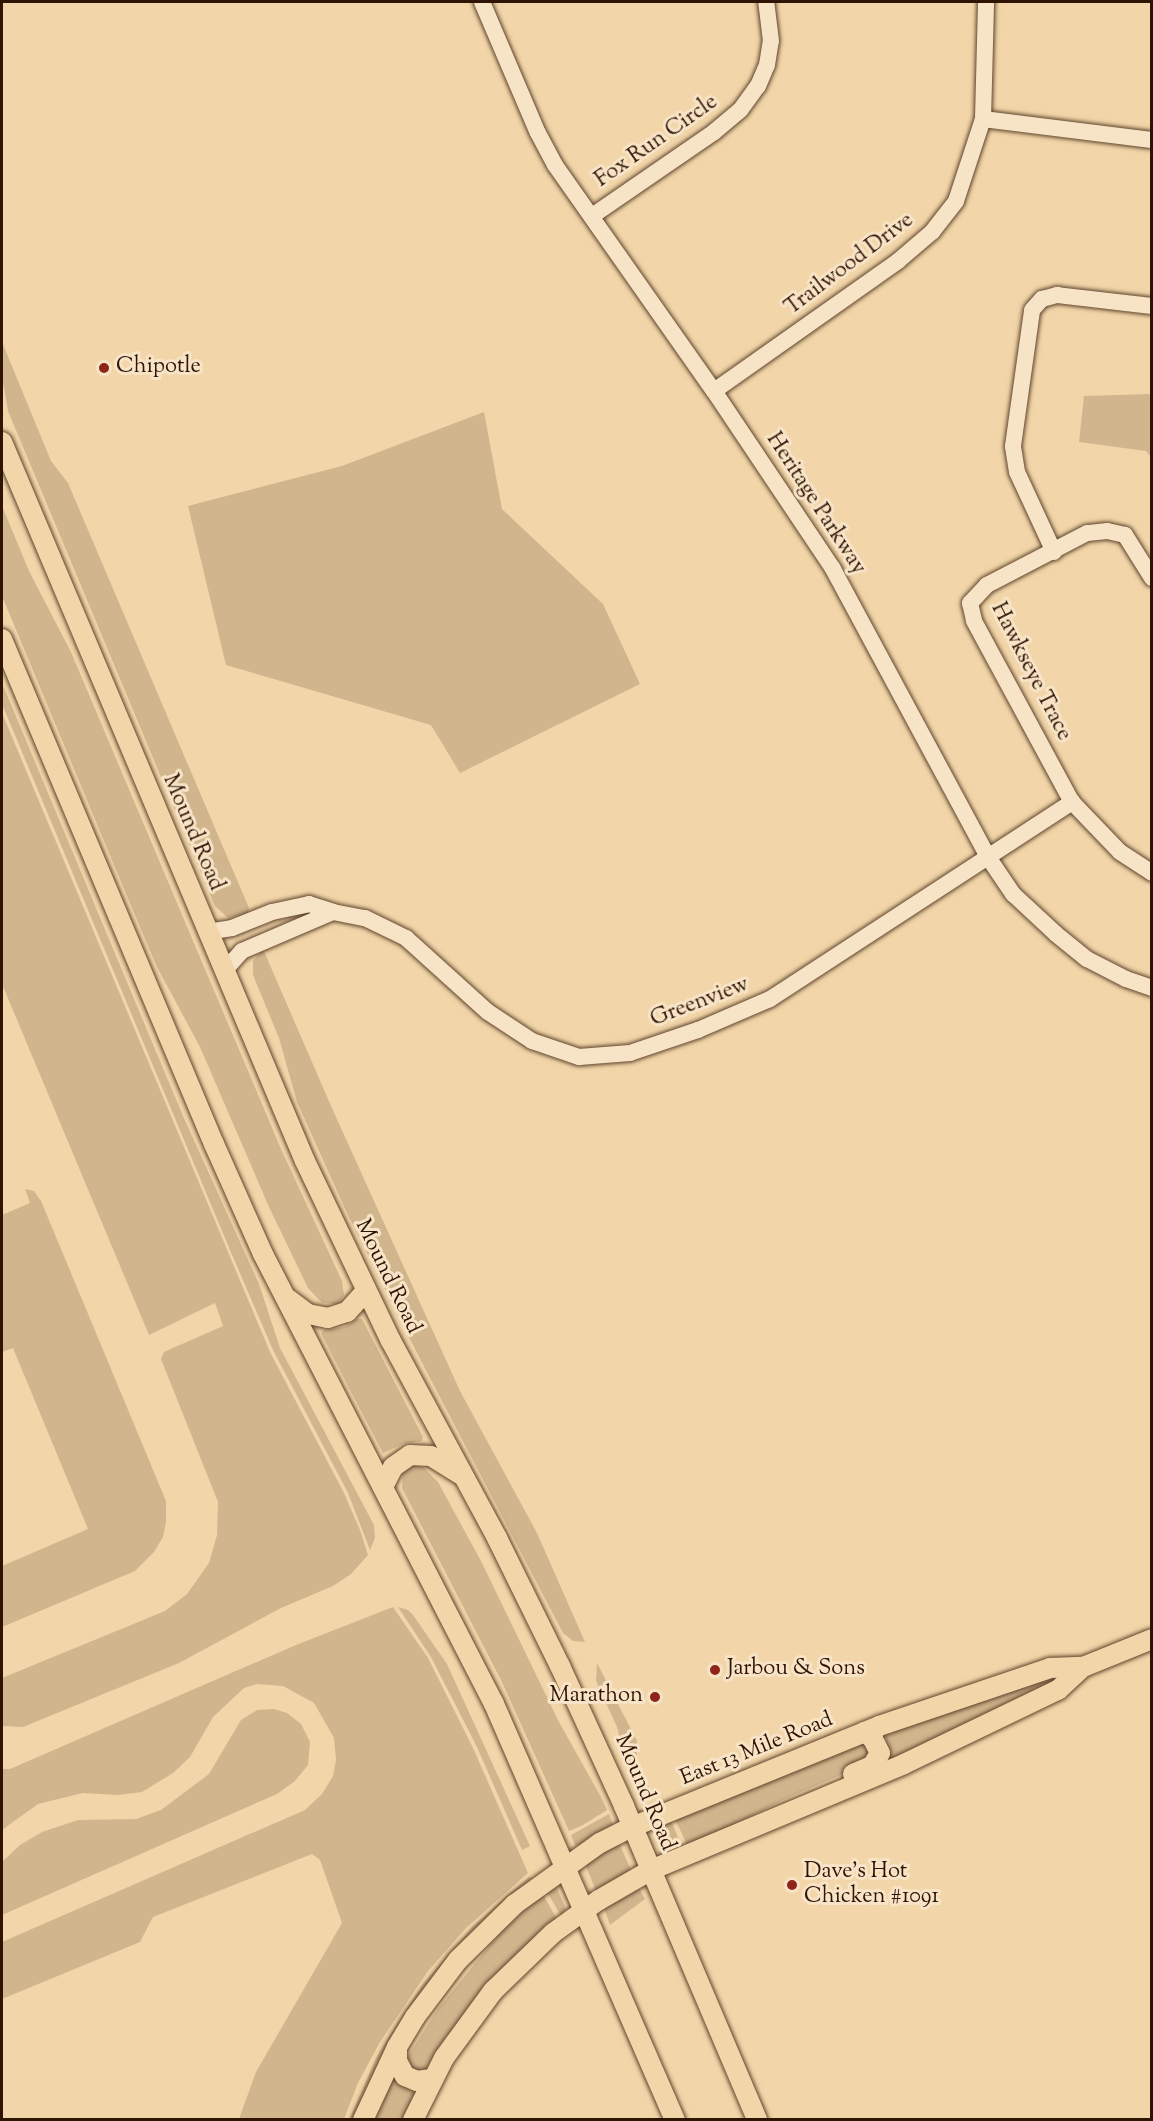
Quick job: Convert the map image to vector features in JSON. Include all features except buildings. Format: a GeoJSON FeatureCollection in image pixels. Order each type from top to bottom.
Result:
{"type":"FeatureCollection","features":[{"type":"Feature","properties":{"kind":"main road","name":"Mound Road"},"geometry":{"type":"LineString","coordinates":[[2,442],[305,1161],[366,1291],[465,1478],[555,1656],[633,1827],[757,2120]]}},
{"type":"Feature","properties":{"kind":"main road"},"geometry":{"type":"LineString","coordinates":[[2,639],[214,1144],[282,1293],[484,1683],[566,1865],[675,2120]]}},
{"type":"Feature","properties":{"kind":"main road"},"geometry":{"type":"LineString","coordinates":[[282,1293],[308,1314],[328,1318],[347,1312],[366,1291]]}},
{"type":"Feature","properties":{"kind":"main road"},"geometry":{"type":"LineString","coordinates":[[383,1487],[393,1467],[410,1455],[431,1456],[465,1478]]}},
{"type":"Feature","properties":{"kind":"main road","name":"East 13 Mile Road"},"geometry":{"type":"LineString","coordinates":[[363,2120],[397,2047],[415,2017],[458,1960],[509,1908],[566,1865],[600,1843],[633,1827],[865,1732],[1050,1668],[1083,1667],[1152,1639]]}},
{"type":"Feature","properties":{"kind":"main road","name":"East 13 Mile Road"},"geometry":{"type":"LineString","coordinates":[[412,2120],[432,2079],[456,2039],[493,1991],[533,1950],[585,1910],[651,1870],[904,1764],[1058,1690],[1083,1667]]}},
{"type":"Feature","properties":{"kind":"main road"},"geometry":{"type":"LineString","coordinates":[[798,1809],[801,1797],[872,1766],[878,1760],[880,1753],[878,1745],[865,1732]]}},
{"type":"Feature","properties":{"kind":"main road"},"geometry":{"type":"LineString","coordinates":[[397,2047],[397,2061],[405,2076],[417,2082],[432,2079]]}},
{"type":"Feature","properties":{"kind":"street","name":"Heritage Parkway"},"geometry":{"type":"LineString","coordinates":[[482,2],[538,133],[555,165],[714,391],[833,569],[988,856],[1013,894],[1056,934],[1088,959],[1126,979],[1152,988]]}},
{"type":"Feature","properties":{"kind":"street","name":"Fox Run Circle"},"geometry":{"type":"LineString","coordinates":[[592,216],[714,132],[741,110],[758,86],[767,65],[771,41],[765,2]]}},
{"type":"Feature","properties":{"kind":"street","name":"Trailwood Drive"},"geometry":{"type":"LineString","coordinates":[[714,391],[898,261],[932,232],[956,201],[983,118],[986,2]]}},
{"type":"Feature","properties":{"kind":"street"},"geometry":{"type":"LineString","coordinates":[[983,118],[1152,140]]}},
{"type":"Feature","properties":{"kind":"street"},"geometry":{"type":"LineString","coordinates":[[1054,552],[1017,472],[1013,446],[1032,310],[1042,299],[1057,295],[1152,306]]}},
{"type":"Feature","properties":{"kind":"street","name":"Hawkseye Trace"},"geometry":{"type":"LineString","coordinates":[[1072,802],[974,621],[970,603],[987,585],[1087,533],[1107,531],[1125,535],[1152,578]]}},
{"type":"Feature","properties":{"kind":"street"},"geometry":{"type":"LineString","coordinates":[[1072,802],[1120,852],[1152,873]]}},
{"type":"Feature","properties":{"kind":"street","name":"Greenview"},"geometry":{"type":"LineString","coordinates":[[207,932],[232,928],[272,912],[309,904],[333,912],[365,918],[392,929],[420,950],[488,1012],[532,1041],[579,1057],[630,1053],[698,1030],[770,999],[1072,802]]}},
{"type":"Feature","properties":{"kind":"street"},"geometry":{"type":"LineString","coordinates":[[224,971],[242,951],[333,912]]}},
{"type":"Feature","properties":{"kind":"shaded area"},"geometry":{"type":"Polygon","coordinates":[[[2,342],[51,461],[68,483],[249,908],[248,914],[228,918],[215,906],[8,411],[2,376],[2,342]]]}},
{"type":"Feature","properties":{"kind":"shaded area"},"geometry":{"type":"Polygon","coordinates":[[[1151,394],[1151,457],[1146,451],[1079,442],[1084,396],[1151,394]]]}},
{"type":"Feature","properties":{"kind":"shaded area"},"geometry":{"type":"Polygon","coordinates":[[[484,412],[502,509],[603,604],[640,684],[460,773],[431,725],[226,665],[188,506],[342,466],[484,412]]]}},
{"type":"Feature","properties":{"kind":"shaded area"},"geometry":{"type":"Polygon","coordinates":[[[2,506],[29,571],[71,652],[281,1149],[342,1281],[344,1295],[338,1304],[322,1303],[308,1288],[269,1207],[200,1047],[157,967],[127,896],[2,596],[2,506]]]}},
{"type":"Feature","properties":{"kind":"shaded area"},"geometry":{"type":"Polygon","coordinates":[[[2,683],[183,1116],[259,1284],[280,1348],[374,1525],[375,1538],[370,1550],[348,1493],[273,1350],[230,1250],[2,704],[2,683]]]}},
{"type":"Feature","properties":{"kind":"shaded area"},"geometry":{"type":"Polygon","coordinates":[[[2,713],[270,1352],[344,1493],[368,1555],[351,1574],[333,1586],[281,1608],[179,1663],[23,1727],[2,1726],[2,1678],[165,1611],[187,1594],[209,1563],[217,1535],[218,1502],[161,1359],[164,1352],[223,1326],[215,1303],[149,1335],[2,984],[2,713]]]}},
{"type":"Feature","properties":{"kind":"shaded area"},"geometry":{"type":"Polygon","coordinates":[[[263,949],[331,1106],[460,1391],[537,1533],[585,1642],[573,1641],[563,1633],[347,1213],[297,1102],[279,1038],[253,975],[253,961],[263,949]]]}},
{"type":"Feature","properties":{"kind":"shaded area"},"geometry":{"type":"Polygon","coordinates":[[[25,1189],[34,1191],[41,1201],[166,1501],[166,1522],[163,1537],[154,1552],[135,1571],[2,1627],[2,1566],[88,1529],[13,1348],[2,1352],[2,1215],[30,1203],[25,1189]]]}},
{"type":"Feature","properties":{"kind":"shaded area"},"geometry":{"type":"Polygon","coordinates":[[[357,1319],[362,1319],[423,1437],[422,1441],[403,1444],[383,1453],[321,1333],[324,1330],[344,1327],[357,1319]]]}},
{"type":"Feature","properties":{"kind":"shaded area"},"geometry":{"type":"Polygon","coordinates":[[[413,1465],[424,1468],[438,1482],[482,1563],[559,1722],[601,1797],[607,1810],[583,1825],[569,1831],[502,1682],[402,1488],[403,1472],[413,1465]]]}},
{"type":"Feature","properties":{"kind":"shaded area"},"geometry":{"type":"Polygon","coordinates":[[[393,1607],[428,1658],[473,1748],[528,1873],[466,1928],[428,1971],[380,2042],[358,2083],[344,2119],[239,2119],[256,2072],[342,1923],[320,1860],[312,1854],[153,1917],[140,1942],[2,1999],[2,1942],[305,1810],[322,1794],[333,1776],[336,1760],[334,1738],[314,1703],[283,1686],[257,1684],[244,1688],[213,1717],[190,1757],[173,1773],[142,1792],[118,1795],[83,1793],[38,1804],[2,1830],[2,1769],[10,1769],[296,1645],[393,1607]]]}},
{"type":"Feature","properties":{"kind":"shaded area"},"geometry":{"type":"Polygon","coordinates":[[[398,1607],[408,1610],[413,1615],[447,1664],[530,1846],[522,1850],[477,1747],[431,1657],[398,1607]]]}},
{"type":"Feature","properties":{"kind":"shaded area"},"geometry":{"type":"Polygon","coordinates":[[[597,1663],[637,1741],[637,1761],[651,1792],[643,1794],[638,1791],[630,1777],[617,1727],[596,1681],[597,1663]]]}},
{"type":"Feature","properties":{"kind":"shaded area"},"geometry":{"type":"Polygon","coordinates":[[[1052,1677],[1055,1681],[891,1759],[885,1734],[1052,1677]]]}},
{"type":"Feature","properties":{"kind":"shaded area"},"geometry":{"type":"Polygon","coordinates":[[[274,1709],[287,1713],[301,1724],[310,1742],[308,1765],[295,1781],[277,1794],[2,1915],[2,1862],[20,1845],[42,1832],[78,1820],[136,1819],[161,1810],[209,1774],[241,1720],[257,1710],[274,1709]]]}},
{"type":"Feature","properties":{"kind":"shaded area"},"geometry":{"type":"Polygon","coordinates":[[[859,1743],[867,1746],[871,1754],[864,1765],[785,1799],[688,1847],[675,1819],[859,1743]]]}},
{"type":"Feature","properties":{"kind":"shaded area"},"geometry":{"type":"Polygon","coordinates":[[[609,1814],[613,1826],[580,1846],[575,1845],[571,1835],[609,1814]]]}},
{"type":"Feature","properties":{"kind":"shaded area"},"geometry":{"type":"Polygon","coordinates":[[[671,1821],[683,1849],[663,1855],[653,1829],[671,1821]]]}},
{"type":"Feature","properties":{"kind":"shaded area"},"geometry":{"type":"Polygon","coordinates":[[[619,1843],[631,1870],[596,1891],[585,1864],[619,1843]]]}},
{"type":"Feature","properties":{"kind":"shaded area"},"geometry":{"type":"Polygon","coordinates":[[[529,1877],[532,1878],[493,1911],[460,1946],[383,2055],[354,2119],[349,2120],[377,2056],[422,1985],[473,1926],[529,1877]]]}},
{"type":"Feature","properties":{"kind":"shaded area"},"geometry":{"type":"Polygon","coordinates":[[[556,1886],[566,1909],[561,1916],[546,1890],[556,1886]]]}},
{"type":"Feature","properties":{"kind":"shaded area"},"geometry":{"type":"Polygon","coordinates":[[[638,1887],[645,1899],[610,1925],[604,1908],[638,1887]]]}},
{"type":"Feature","properties":{"kind":"shaded area"},"geometry":{"type":"Polygon","coordinates":[[[542,1893],[557,1919],[429,2068],[424,2071],[413,2071],[408,2062],[408,2056],[438,2009],[500,1933],[542,1893]]]}},
{"type":"Feature","properties":{"kind":"shaded area"},"geometry":{"type":"Polygon","coordinates":[[[392,2077],[415,2094],[404,2119],[371,2120],[392,2077]]]}},
{"type":"Feature","properties":{"kind":"place","name":"Chipotle"},"geometry":{"type":"Point","coordinates":[104,368]}},
{"type":"Feature","properties":{"kind":"place","name":"Jarbou & Sons"},"geometry":{"type":"Point","coordinates":[715,1670]}},
{"type":"Feature","properties":{"kind":"place","name":"Marathon"},"geometry":{"type":"Point","coordinates":[655,1697]}},
{"type":"Feature","properties":{"kind":"place","name":"Dave's Hot Chicken #1091"},"geometry":{"type":"Point","coordinates":[792,1885]}}]}
